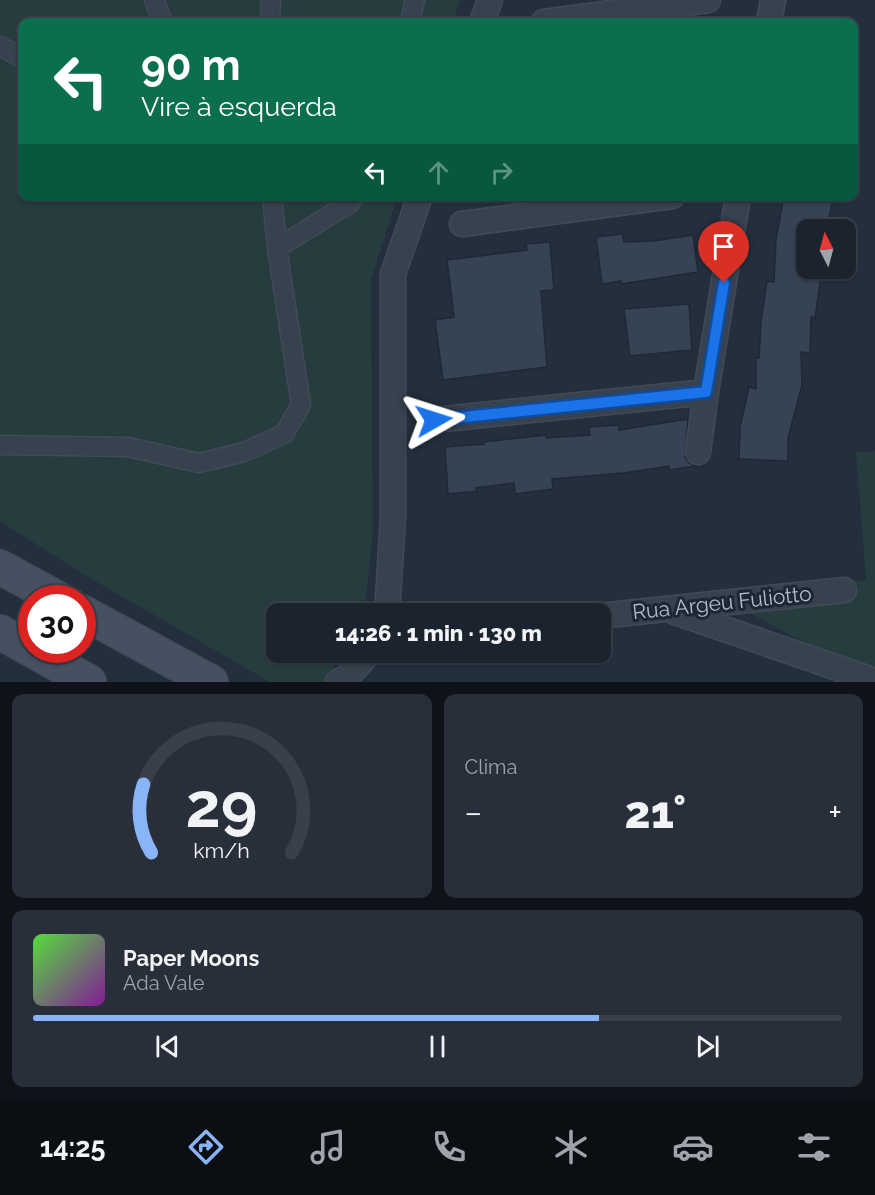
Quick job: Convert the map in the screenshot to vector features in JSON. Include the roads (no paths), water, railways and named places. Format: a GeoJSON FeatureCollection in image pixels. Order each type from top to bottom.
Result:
{"type":"FeatureCollection","features":[{"type":"Feature","properties":{"kind":"main road"},"geometry":{"type":"LineString","coordinates":[[0,567],[33,585]]}},
{"type":"Feature","properties":{"kind":"main road"},"geometry":{"type":"LineString","coordinates":[[96,620],[211,682]]}},
{"type":"Feature","properties":{"kind":"main road"},"geometry":{"type":"LineString","coordinates":[[0,632],[89,682]]}},
{"type":"Feature","properties":{"kind":"street"},"geometry":{"type":"LineString","coordinates":[[154,0],[161,18]]}},
{"type":"Feature","properties":{"kind":"street"},"geometry":{"type":"LineString","coordinates":[[270,18],[271,0]]}},
{"type":"Feature","properties":{"kind":"street"},"geometry":{"type":"LineString","coordinates":[[411,18],[415,0]]}},
{"type":"Feature","properties":{"kind":"street"},"geometry":{"type":"LineString","coordinates":[[483,18],[490,0]]}},
{"type":"Feature","properties":{"kind":"street"},"geometry":{"type":"LineString","coordinates":[[574,18],[708,0]]}},
{"type":"Feature","properties":{"kind":"street"},"geometry":{"type":"LineString","coordinates":[[770,18],[772,0]]}},
{"type":"Feature","properties":{"kind":"street"},"geometry":{"type":"LineString","coordinates":[[0,46],[18,56]]}},
{"type":"Feature","properties":{"kind":"street"},"geometry":{"type":"LineString","coordinates":[[277,248],[351,201]]}},
{"type":"Feature","properties":{"kind":"street"},"geometry":{"type":"LineString","coordinates":[[388,603],[393,517],[393,274],[418,201]]}},
{"type":"Feature","properties":{"kind":"street"},"geometry":{"type":"LineString","coordinates":[[462,225],[636,201]]}},
{"type":"Feature","properties":{"kind":"street"},"geometry":{"type":"LineString","coordinates":[[698,452],[737,201]]}},
{"type":"Feature","properties":{"kind":"street"},"geometry":{"type":"LineString","coordinates":[[0,445],[128,447],[199,463],[244,452],[284,434],[301,405],[277,248],[273,203]]}},
{"type":"Feature","properties":{"kind":"street"},"geometry":{"type":"LineString","coordinates":[[434,420],[706,392]]}},
{"type":"Feature","properties":{"kind":"street","name":"Rua Argeu Fuliotto"},"geometry":{"type":"LineString","coordinates":[[611,615],[844,590]]}},
{"type":"Feature","properties":{"kind":"street"},"geometry":{"type":"LineString","coordinates":[[667,610],[867,678]]}},
{"type":"Feature","properties":{"kind":"street"},"geometry":{"type":"LineString","coordinates":[[338,682],[359,663]]}},
{"type":"Feature","properties":{"kind":"street"},"geometry":{"type":"LineString","coordinates":[[366,682],[374,663]]}}]}
